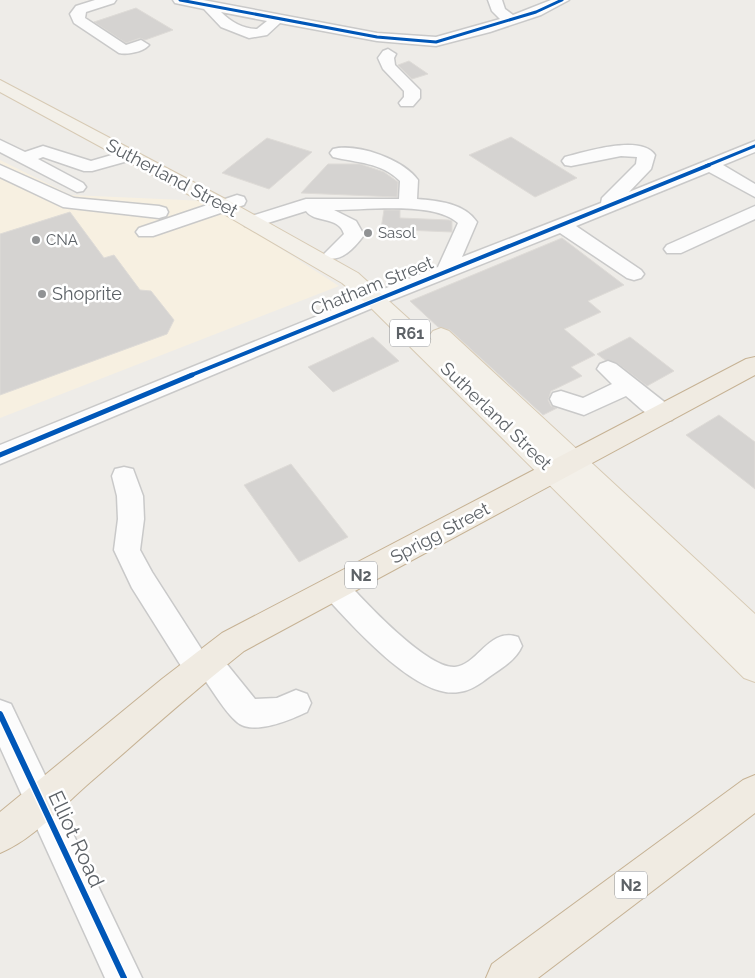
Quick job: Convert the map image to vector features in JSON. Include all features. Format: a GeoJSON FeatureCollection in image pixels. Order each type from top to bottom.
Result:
{"type":"FeatureCollection","features":[{"type":"Feature","properties":{"kind":"highway","name":"Sprigg Street"},"geometry":{"type":"LineString","coordinates":[[0,835],[41,804],[203,665],[234,642],[754,367]]}},
{"type":"Feature","properties":{"kind":"highway","name":"N2"},"geometry":{"type":"LineString","coordinates":[[506,978],[755,792]]}},
{"type":"Feature","properties":{"kind":"main road","name":"Sutherland Street"},"geometry":{"type":"LineString","coordinates":[[0,70],[259,219],[350,278],[383,295]]}},
{"type":"Feature","properties":{"kind":"main road","name":"Sutherland Street"},"geometry":{"type":"LineString","coordinates":[[0,85],[129,155],[231,203]]}},
{"type":"Feature","properties":{"kind":"main road","name":"Sutherland Street"},"geometry":{"type":"LineString","coordinates":[[259,219],[334,254],[383,295],[566,467],[755,634]]}},
{"type":"Feature","properties":{"kind":"main road","name":"Sutherland Street"},"geometry":{"type":"LineString","coordinates":[[566,467],[755,668]]}},
{"type":"Feature","properties":{"kind":"street"},"geometry":{"type":"LineString","coordinates":[[109,0],[81,9],[77,14],[79,20],[124,50],[140,45]]}},
{"type":"Feature","properties":{"kind":"street"},"geometry":{"type":"LineString","coordinates":[[180,0],[210,6],[213,12],[226,23],[251,34],[263,32],[277,18],[298,22],[385,48],[412,51],[510,20],[562,0]]}},
{"type":"Feature","properties":{"kind":"street"},"geometry":{"type":"LineString","coordinates":[[494,0],[499,11],[510,20]]}},
{"type":"Feature","properties":{"kind":"street"},"geometry":{"type":"LineString","coordinates":[[385,48],[388,66],[412,90],[412,98],[408,103]]}},
{"type":"Feature","properties":{"kind":"street"},"geometry":{"type":"LineString","coordinates":[[0,145],[77,187]]}},
{"type":"Feature","properties":{"kind":"street","name":"Chatham Street"},"geometry":{"type":"LineString","coordinates":[[0,455],[383,295],[606,208],[755,146]]}},
{"type":"Feature","properties":{"kind":"street"},"geometry":{"type":"LineString","coordinates":[[571,161],[629,150],[640,150],[646,155],[646,165],[611,198],[606,208]]}},
{"type":"Feature","properties":{"kind":"street"},"geometry":{"type":"LineString","coordinates":[[24,158],[44,151],[77,165],[92,166],[129,155]]}},
{"type":"Feature","properties":{"kind":"street"},"geometry":{"type":"LineString","coordinates":[[339,153],[375,158],[395,168],[409,180],[408,204]]}},
{"type":"Feature","properties":{"kind":"street"},"geometry":{"type":"LineString","coordinates":[[710,165],[755,192]]}},
{"type":"Feature","properties":{"kind":"street"},"geometry":{"type":"LineString","coordinates":[[0,170],[75,204],[159,212]]}},
{"type":"Feature","properties":{"kind":"street"},"geometry":{"type":"LineString","coordinates":[[146,232],[231,203]]}},
{"type":"Feature","properties":{"kind":"street"},"geometry":{"type":"LineString","coordinates":[[259,219],[298,206],[314,204],[408,204],[453,211],[463,215],[468,222],[447,270]]}},
{"type":"Feature","properties":{"kind":"street"},"geometry":{"type":"LineString","coordinates":[[298,206],[335,217],[352,226],[354,235],[334,254]]}},
{"type":"Feature","properties":{"kind":"street"},"geometry":{"type":"LineString","coordinates":[[674,249],[755,212]]}},
{"type":"Feature","properties":{"kind":"street"},"geometry":{"type":"LineString","coordinates":[[561,225],[634,274]]}},
{"type":"Feature","properties":{"kind":"street"},"geometry":{"type":"LineString","coordinates":[[608,369],[664,414]]}},
{"type":"Feature","properties":{"kind":"street"},"geometry":{"type":"LineString","coordinates":[[561,399],[584,407],[628,385]]}},
{"type":"Feature","properties":{"kind":"street"},"geometry":{"type":"LineString","coordinates":[[124,476],[130,503],[127,550],[150,595],[203,665],[248,713],[279,711],[296,702]]}},
{"type":"Feature","properties":{"kind":"street"},"geometry":{"type":"LineString","coordinates":[[335,588],[369,625],[395,648],[424,668],[444,678],[462,679],[508,646]]}},
{"type":"Feature","properties":{"kind":"street","name":"Elliot Road"},"geometry":{"type":"LineString","coordinates":[[0,714],[124,978]]}},
{"type":"Feature","properties":{"kind":"shaded area"},"geometry":{"type":"Polygon","coordinates":[[[0,160],[71,195],[206,201],[339,286],[0,418],[0,160]]]}},
{"type":"Feature","properties":{"kind":"building"},"geometry":{"type":"Polygon","coordinates":[[[136,8],[173,30],[145,40],[140,38],[126,43],[94,22],[136,8]]]}},
{"type":"Feature","properties":{"kind":"building"},"geometry":{"type":"Polygon","coordinates":[[[409,61],[428,74],[412,79],[398,65],[409,61]]]}},
{"type":"Feature","properties":{"kind":"building"},"geometry":{"type":"Polygon","coordinates":[[[511,137],[577,178],[535,197],[469,155],[511,137]]]}},
{"type":"Feature","properties":{"kind":"building"},"geometry":{"type":"Polygon","coordinates":[[[267,138],[312,152],[269,189],[222,173],[267,138]]]}},
{"type":"Feature","properties":{"kind":"building"},"geometry":{"type":"Polygon","coordinates":[[[328,164],[360,164],[384,172],[398,182],[397,197],[301,193],[328,164]]]}},
{"type":"Feature","properties":{"kind":"building"},"geometry":{"type":"Polygon","coordinates":[[[384,210],[400,210],[400,218],[449,220],[452,221],[452,232],[381,229],[384,210]]]}},
{"type":"Feature","properties":{"kind":"building"},"geometry":{"type":"Polygon","coordinates":[[[70,212],[104,258],[114,255],[140,290],[151,291],[174,320],[167,334],[0,395],[0,234],[70,212]]]}},
{"type":"Feature","properties":{"kind":"building"},"geometry":{"type":"Polygon","coordinates":[[[562,238],[624,285],[588,301],[601,312],[564,329],[595,355],[571,367],[582,376],[551,391],[548,400],[551,406],[557,408],[543,415],[450,330],[438,327],[410,301],[562,238]]]}},
{"type":"Feature","properties":{"kind":"building"},"geometry":{"type":"Polygon","coordinates":[[[373,337],[399,361],[333,392],[308,367],[373,337]]]}},
{"type":"Feature","properties":{"kind":"building"},"geometry":{"type":"Polygon","coordinates":[[[630,337],[674,371],[647,386],[617,363],[605,360],[597,354],[630,337]]]}},
{"type":"Feature","properties":{"kind":"building"},"geometry":{"type":"Polygon","coordinates":[[[719,415],[755,442],[755,489],[686,435],[719,415]]]}},
{"type":"Feature","properties":{"kind":"building"},"geometry":{"type":"Polygon","coordinates":[[[291,464],[348,537],[299,562],[244,485],[291,464]]]}},
{"type":"Feature","properties":{"kind":"cycle path"},"geometry":{"type":"LineString","coordinates":[[180,0],[377,37],[436,42],[485,29],[536,12],[562,0]]}},
{"type":"Feature","properties":{"kind":"cycle path"},"geometry":{"type":"LineString","coordinates":[[0,455],[375,299],[606,208],[755,146]]}},
{"type":"Feature","properties":{"kind":"cycle path"},"geometry":{"type":"LineString","coordinates":[[0,714],[124,978]]}},
{"type":"Feature","properties":{"kind":"place","name":"Sasol"},"geometry":{"type":"Point","coordinates":[368,233]}},
{"type":"Feature","properties":{"kind":"place","name":"CNA"},"geometry":{"type":"Point","coordinates":[36,240]}},
{"type":"Feature","properties":{"kind":"place","name":"Shoprite"},"geometry":{"type":"Point","coordinates":[42,294]}}]}
